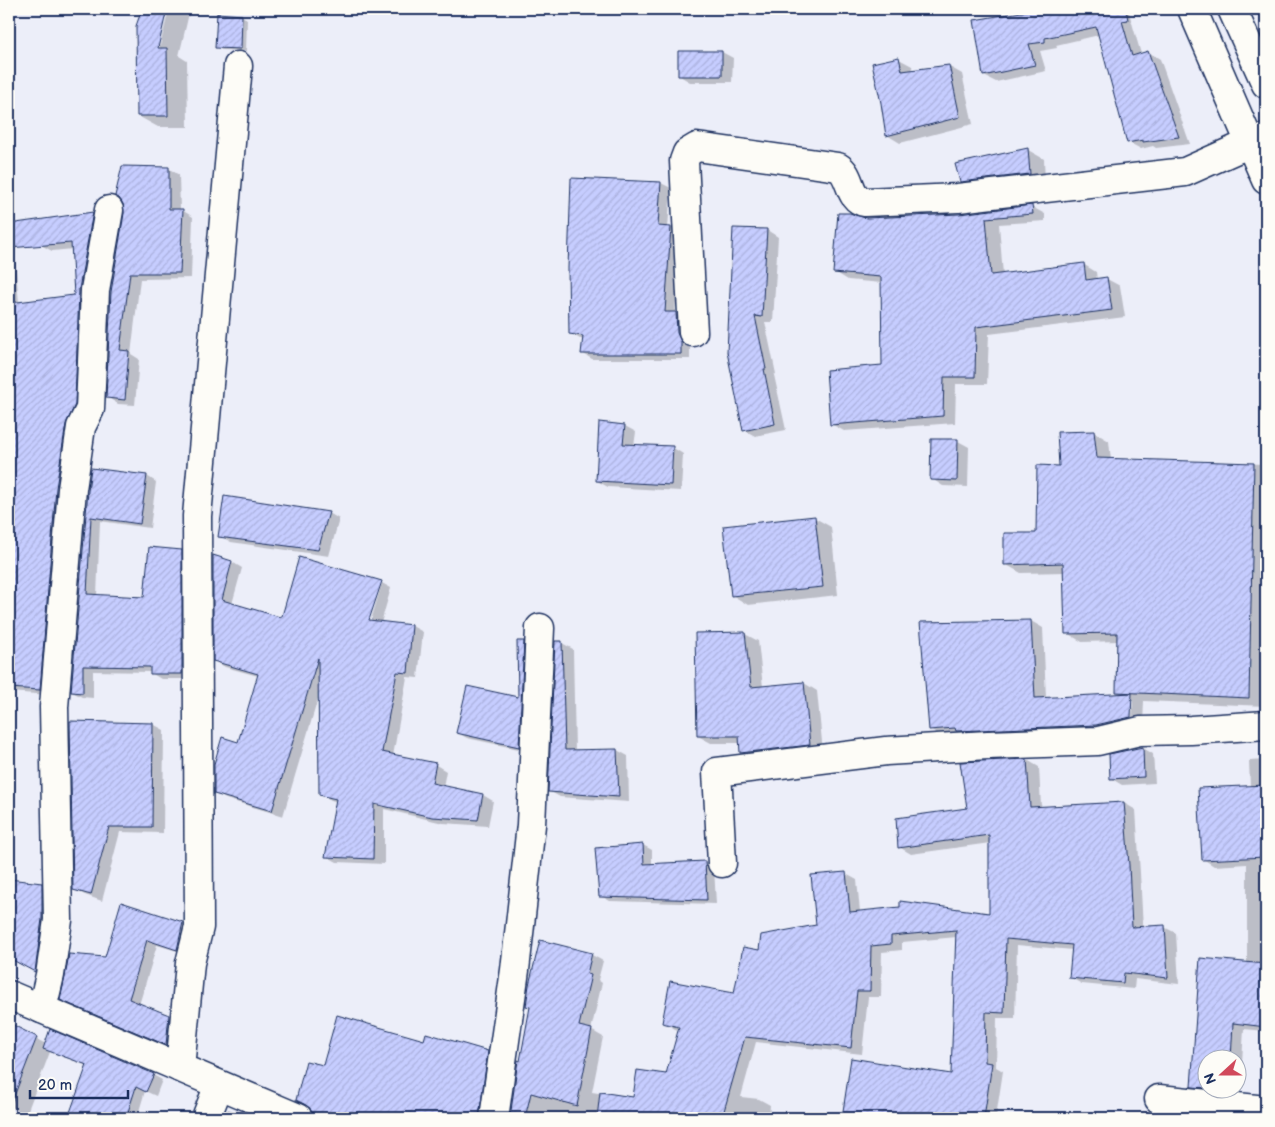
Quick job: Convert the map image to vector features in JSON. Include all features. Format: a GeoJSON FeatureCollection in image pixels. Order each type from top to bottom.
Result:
{"type":"FeatureCollection","features":[{"type":"Feature","properties":{"kind":"main road"},"geometry":{"type":"LineString","coordinates":[[1192,9],[1258,140],[1266,180]]}},
{"type":"Feature","properties":{"kind":"main road"},"geometry":{"type":"LineString","coordinates":[[1232,9],[1266,84]]}},
{"type":"Feature","properties":{"kind":"main road"},"geometry":{"type":"LineString","coordinates":[[180,1068],[190,963],[199,927],[197,516],[238,66]]}},
{"type":"Feature","properties":{"kind":"main road"},"geometry":{"type":"LineString","coordinates":[[693,332],[684,161],[688,153],[697,147],[838,167],[847,176],[855,197],[859,201],[865,202],[958,198],[1185,172],[1258,140]]}},
{"type":"Feature","properties":{"kind":"main road"},"geometry":{"type":"LineString","coordinates":[[42,1009],[50,975],[58,920],[54,707],[72,489],[82,426],[90,409],[95,290],[109,210]]}},
{"type":"Feature","properties":{"kind":"main road"},"geometry":{"type":"LineString","coordinates":[[494,1118],[515,970],[531,825],[540,628]]}},
{"type":"Feature","properties":{"kind":"main road"},"geometry":{"type":"LineString","coordinates":[[722,863],[717,772],[886,751],[1098,741],[1140,731],[1266,726]]}},
{"type":"Feature","properties":{"kind":"main road"},"geometry":{"type":"LineString","coordinates":[[9,994],[298,1118]]}},
{"type":"Feature","properties":{"kind":"main road"},"geometry":{"type":"LineString","coordinates":[[206,1118],[219,1084]]}},
{"type":"Feature","properties":{"kind":"main road"},"geometry":{"type":"LineString","coordinates":[[1159,1099],[1266,1110]]}},
{"type":"Feature","properties":{"kind":"building"},"geometry":{"type":"Polygon","coordinates":[[[142,9],[167,9],[158,48],[167,48],[168,116],[137,116],[136,26],[142,9]]]}},
{"type":"Feature","properties":{"kind":"building"},"geometry":{"type":"Polygon","coordinates":[[[1039,9],[1126,9],[1128,20],[1122,21],[1132,56],[1148,51],[1179,137],[1127,143],[1096,27],[1045,38],[1045,42],[1029,44],[1035,65],[983,76],[974,20],[1039,9]]]}},
{"type":"Feature","properties":{"kind":"building"},"geometry":{"type":"Polygon","coordinates":[[[217,13],[242,15],[241,49],[215,48],[217,13]]]}},
{"type":"Feature","properties":{"kind":"building"},"geometry":{"type":"Polygon","coordinates":[[[678,51],[722,51],[722,76],[678,76],[678,51]]]}},
{"type":"Feature","properties":{"kind":"building"},"geometry":{"type":"Polygon","coordinates":[[[899,57],[902,71],[949,65],[960,117],[886,136],[872,63],[899,57]]]}},
{"type":"Feature","properties":{"kind":"building"},"geometry":{"type":"Polygon","coordinates":[[[1028,148],[1030,174],[960,182],[955,164],[1028,148]]]}},
{"type":"Feature","properties":{"kind":"building"},"geometry":{"type":"Polygon","coordinates":[[[122,166],[169,167],[169,209],[183,209],[180,273],[130,273],[120,350],[129,351],[125,400],[106,398],[111,292],[124,213],[123,204],[115,196],[122,166]]]}},
{"type":"Feature","properties":{"kind":"building"},"geometry":{"type":"Polygon","coordinates":[[[571,178],[661,182],[658,226],[671,227],[665,312],[676,312],[677,333],[681,341],[681,354],[581,354],[583,336],[569,334],[568,268],[571,178]]]}},
{"type":"Feature","properties":{"kind":"building"},"geometry":{"type":"Polygon","coordinates":[[[1032,205],[1033,214],[986,218],[991,275],[1084,263],[1086,280],[1107,277],[1112,310],[976,327],[975,377],[944,377],[943,416],[830,425],[826,370],[882,365],[881,277],[833,273],[838,213],[850,213],[866,218],[959,214],[1032,205]]]}},
{"type":"Feature","properties":{"kind":"building"},"geometry":{"type":"Polygon","coordinates":[[[93,212],[79,289],[75,405],[66,424],[56,488],[40,690],[9,688],[9,303],[74,295],[71,243],[9,248],[9,224],[93,212]]]}},
{"type":"Feature","properties":{"kind":"building"},"geometry":{"type":"Polygon","coordinates":[[[733,228],[767,229],[762,317],[755,316],[775,424],[743,431],[727,352],[733,228]]]}},
{"type":"Feature","properties":{"kind":"building"},"geometry":{"type":"Polygon","coordinates":[[[599,422],[625,425],[623,444],[673,446],[671,485],[596,481],[599,422]]]}},
{"type":"Feature","properties":{"kind":"building"},"geometry":{"type":"Polygon","coordinates":[[[1094,431],[1097,458],[1254,463],[1249,698],[1116,692],[1117,633],[1065,634],[1063,563],[1004,565],[1004,533],[1036,533],[1037,465],[1059,466],[1057,432],[1094,431]]]}},
{"type":"Feature","properties":{"kind":"building"},"geometry":{"type":"Polygon","coordinates":[[[931,439],[958,439],[957,481],[930,480],[931,439]]]}},
{"type":"Feature","properties":{"kind":"building"},"geometry":{"type":"Polygon","coordinates":[[[91,468],[147,475],[140,524],[91,517],[87,594],[144,597],[149,547],[182,550],[182,674],[150,674],[150,667],[83,666],[83,693],[71,692],[91,468]]]}},
{"type":"Feature","properties":{"kind":"building"},"geometry":{"type":"Polygon","coordinates":[[[224,496],[329,512],[318,550],[218,537],[224,496]]]}},
{"type":"Feature","properties":{"kind":"building"},"geometry":{"type":"Polygon","coordinates":[[[815,516],[823,587],[731,596],[723,526],[815,516]]]}},
{"type":"Feature","properties":{"kind":"building"},"geometry":{"type":"Polygon","coordinates":[[[213,555],[232,561],[222,600],[280,617],[282,616],[299,557],[382,581],[369,620],[412,625],[408,673],[397,672],[382,752],[436,763],[432,783],[483,794],[478,820],[432,817],[374,804],[373,859],[325,857],[336,799],[319,795],[318,658],[272,811],[214,794],[214,764],[222,737],[238,742],[258,674],[213,661],[213,555]]]}},
{"type":"Feature","properties":{"kind":"building"},"geometry":{"type":"Polygon","coordinates":[[[1031,620],[1035,698],[1132,693],[1131,717],[1096,725],[956,731],[955,728],[929,730],[920,622],[1031,620]]]}},
{"type":"Feature","properties":{"kind":"building"},"geometry":{"type":"Polygon","coordinates":[[[745,632],[751,687],[804,682],[810,745],[740,753],[739,736],[697,736],[695,633],[745,632]]]}},
{"type":"Feature","properties":{"kind":"building"},"geometry":{"type":"Polygon","coordinates":[[[517,641],[524,641],[519,747],[456,733],[467,686],[518,697],[517,641]]]}},
{"type":"Feature","properties":{"kind":"building"},"geometry":{"type":"Polygon","coordinates":[[[555,641],[562,641],[565,750],[617,749],[619,797],[548,792],[555,641]]]}},
{"type":"Feature","properties":{"kind":"building"},"geometry":{"type":"Polygon","coordinates":[[[70,721],[153,723],[152,827],[109,827],[91,895],[73,890],[70,721]]]}},
{"type":"Feature","properties":{"kind":"building"},"geometry":{"type":"Polygon","coordinates":[[[1143,747],[1144,777],[1110,779],[1109,754],[1143,747]]]}},
{"type":"Feature","properties":{"kind":"building"},"geometry":{"type":"Polygon","coordinates":[[[1027,759],[1030,807],[1124,802],[1132,927],[1165,925],[1168,978],[1124,973],[1123,983],[1069,978],[1072,945],[1006,939],[1004,1013],[986,1012],[985,1062],[992,1063],[984,1118],[842,1118],[851,1058],[951,1074],[956,930],[891,936],[891,944],[871,946],[870,991],[857,991],[851,1048],[745,1037],[722,1118],[699,1118],[672,1113],[672,1118],[597,1118],[600,1092],[633,1097],[637,1070],[666,1074],[679,1027],[662,1023],[670,981],[734,993],[743,947],[759,950],[761,935],[816,925],[811,875],[846,872],[850,912],[900,907],[900,901],[989,913],[989,835],[898,848],[896,818],[967,808],[960,762],[1027,759]]]}},
{"type":"Feature","properties":{"kind":"building"},"geometry":{"type":"Polygon","coordinates":[[[1266,785],[1266,857],[1202,860],[1198,788],[1266,785]]]}},
{"type":"Feature","properties":{"kind":"building"},"geometry":{"type":"Polygon","coordinates":[[[643,844],[644,864],[705,861],[707,900],[599,897],[595,848],[643,844]]]}},
{"type":"Feature","properties":{"kind":"building"},"geometry":{"type":"Polygon","coordinates":[[[9,879],[42,883],[42,919],[35,972],[9,958],[9,879]]]}},
{"type":"Feature","properties":{"kind":"building"},"geometry":{"type":"Polygon","coordinates":[[[121,902],[183,922],[177,950],[147,940],[129,999],[169,1015],[166,1045],[60,1000],[69,954],[105,957],[121,902]]]}},
{"type":"Feature","properties":{"kind":"building"},"geometry":{"type":"Polygon","coordinates":[[[540,940],[592,953],[587,974],[591,975],[579,1026],[592,1029],[577,1106],[531,1093],[525,1118],[510,1118],[518,1060],[520,1061],[530,1007],[526,1006],[529,985],[540,940]]]}},
{"type":"Feature","properties":{"kind":"building"},"geometry":{"type":"Polygon","coordinates":[[[1200,958],[1266,964],[1266,1027],[1233,1023],[1232,1050],[1198,1050],[1198,1087],[1191,1087],[1200,958]]]}},
{"type":"Feature","properties":{"kind":"building"},"geometry":{"type":"Polygon","coordinates":[[[337,1015],[424,1040],[426,1033],[488,1051],[479,1118],[313,1118],[310,1108],[296,1100],[306,1061],[323,1065],[337,1015]]]}},
{"type":"Feature","properties":{"kind":"building"},"geometry":{"type":"Polygon","coordinates":[[[9,1023],[37,1037],[11,1104],[9,1104],[9,1023]]]}},
{"type":"Feature","properties":{"kind":"building"},"geometry":{"type":"Polygon","coordinates":[[[50,1029],[154,1074],[146,1092],[136,1087],[126,1118],[68,1118],[87,1065],[43,1049],[50,1029]]]}}]}
